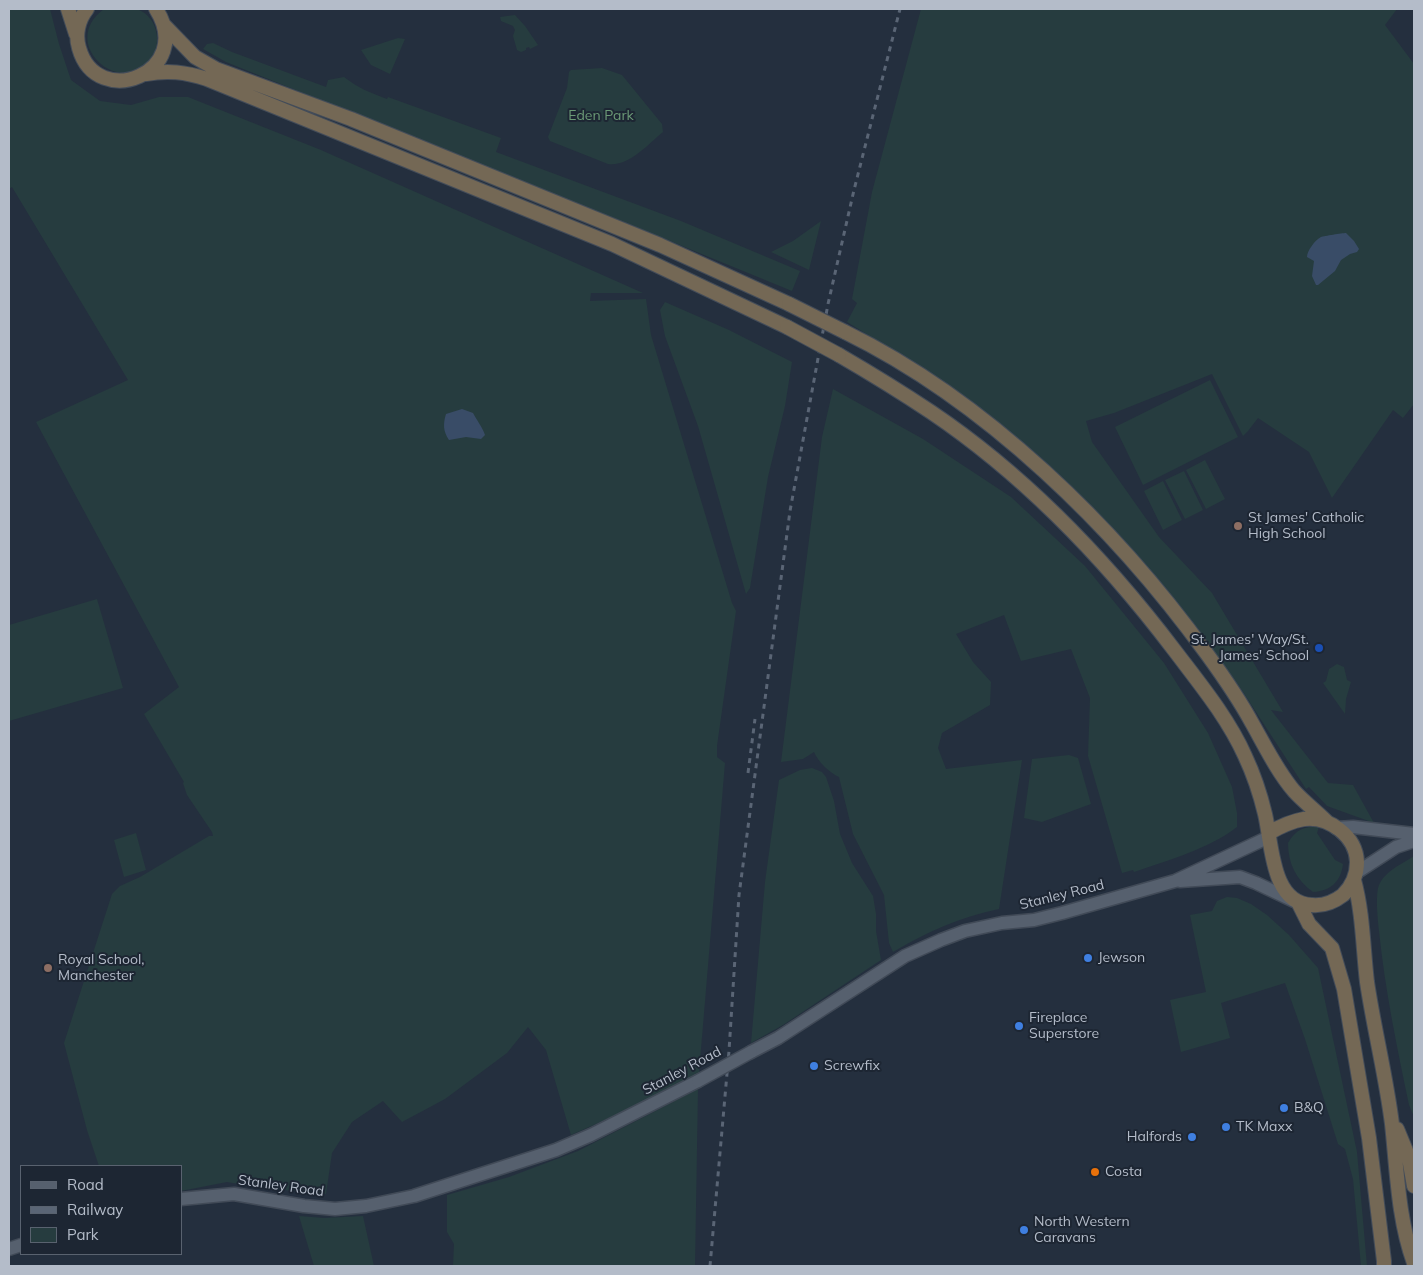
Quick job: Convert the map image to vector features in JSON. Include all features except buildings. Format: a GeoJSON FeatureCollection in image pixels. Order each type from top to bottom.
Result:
{"type":"FeatureCollection","features":[{"type":"Feature","properties":{"kind":"highway"},"geometry":{"type":"LineString","coordinates":[[68,9],[81,56],[87,65],[102,77],[122,81],[146,74],[174,71],[207,79],[612,244],[787,327],[839,355],[930,412],[994,460],[1068,526],[1152,621],[1209,696],[1230,729],[1244,752],[1256,780],[1282,885],[1296,902],[1305,918],[1327,942],[1335,954],[1344,989],[1368,1138],[1384,1266]]}},
{"type":"Feature","properties":{"kind":"highway"},"geometry":{"type":"LineString","coordinates":[[77,39],[80,20],[87,9]]}},
{"type":"Feature","properties":{"kind":"highway"},"geometry":{"type":"LineString","coordinates":[[156,9],[164,25],[195,57],[216,69],[350,119],[660,244],[868,343],[946,394],[1020,451],[1087,512],[1121,547],[1174,611],[1230,687],[1287,782],[1303,800],[1333,826]]}},
{"type":"Feature","properties":{"kind":"highway"},"geometry":{"type":"LineString","coordinates":[[146,74],[158,62],[164,49],[166,40],[164,25]]}},
{"type":"Feature","properties":{"kind":"highway"},"geometry":{"type":"LineString","coordinates":[[1269,835],[1302,820],[1315,819],[1343,832],[1353,845],[1357,859],[1355,877],[1368,983],[1390,1112],[1401,1207],[1414,1263]]}},
{"type":"Feature","properties":{"kind":"highway"},"geometry":{"type":"LineString","coordinates":[[1296,902],[1313,905],[1329,903],[1341,896],[1355,877]]}},
{"type":"Feature","properties":{"kind":"highway"},"geometry":{"type":"LineString","coordinates":[[1390,1112],[1409,1158],[1414,1186]]}},
{"type":"Feature","properties":{"kind":"main road"},"geometry":{"type":"LineString","coordinates":[[1333,826],[1414,834]]}},
{"type":"Feature","properties":{"kind":"main road","name":"Stanley Road"},"geometry":{"type":"LineString","coordinates":[[182,1199],[234,1194],[304,1206],[336,1209],[366,1206],[414,1196],[556,1150],[591,1135],[778,1038],[905,956],[941,940],[965,931],[1002,923],[1034,920],[1062,913],[1176,881],[1269,835]]}},
{"type":"Feature","properties":{"kind":"main road"},"geometry":{"type":"LineString","coordinates":[[1355,877],[1396,848],[1414,841]]}},
{"type":"Feature","properties":{"kind":"main road","name":"Stanley Road"},"geometry":{"type":"LineString","coordinates":[[1176,881],[1240,877],[1296,902]]}},
{"type":"Feature","properties":{"kind":"green space"},"geometry":{"type":"Polygon","coordinates":[[[9,9],[50,9],[71,80],[100,101],[131,105],[159,97],[188,97],[321,150],[643,293],[591,293],[590,301],[646,299],[651,335],[736,611],[717,746],[717,757],[725,763],[699,1073],[632,1108],[571,1135],[546,1050],[528,1027],[507,1053],[445,1099],[402,1122],[383,1101],[352,1122],[332,1153],[326,1194],[263,1188],[227,1182],[182,1191],[182,1165],[99,1165],[87,1130],[64,1043],[112,894],[120,886],[140,877],[209,836],[213,836],[187,795],[184,782],[144,714],[179,687],[36,422],[128,380],[12,187],[9,189],[9,9]]]}},
{"type":"Feature","properties":{"kind":"green space"},"geometry":{"type":"Polygon","coordinates":[[[104,9],[135,9],[145,13],[150,18],[156,30],[156,49],[141,68],[127,73],[113,71],[100,63],[91,52],[87,38],[91,23],[104,9]]]}},
{"type":"Feature","properties":{"kind":"green space"},"geometry":{"type":"Polygon","coordinates":[[[921,9],[1397,9],[1385,25],[1414,64],[1414,404],[1403,418],[1393,410],[1332,498],[1309,452],[1258,418],[1243,436],[1212,374],[1114,413],[1086,421],[1092,442],[1159,537],[1212,593],[1283,712],[1271,710],[1328,783],[1353,785],[1374,823],[1327,806],[1309,787],[1306,789],[1241,689],[1198,629],[1153,574],[1109,525],[1069,485],[1023,444],[905,358],[847,322],[857,303],[852,299],[872,192],[921,9]]]}},
{"type":"Feature","properties":{"kind":"green space"},"geometry":{"type":"Polygon","coordinates":[[[515,15],[538,45],[530,49],[529,47],[526,48],[526,50],[521,52],[517,50],[513,36],[515,30],[513,26],[501,21],[500,17],[515,15]]]}},
{"type":"Feature","properties":{"kind":"green space"},"geometry":{"type":"Polygon","coordinates":[[[398,38],[405,39],[390,74],[371,65],[361,50],[398,38]]]}},
{"type":"Feature","properties":{"kind":"green space"},"geometry":{"type":"Polygon","coordinates":[[[213,43],[326,87],[328,80],[344,77],[381,97],[387,99],[388,97],[501,138],[496,152],[681,221],[800,271],[792,291],[226,62],[203,49],[207,44],[213,43]]]}},
{"type":"Feature","properties":{"kind":"green space","name":"Eden Park"},"geometry":{"type":"Polygon","coordinates":[[[602,68],[622,75],[662,124],[663,132],[645,148],[631,158],[616,164],[608,164],[550,141],[548,137],[567,88],[569,72],[571,70],[602,68]]]}},
{"type":"Feature","properties":{"kind":"green space"},"geometry":{"type":"Polygon","coordinates":[[[821,221],[809,270],[771,252],[793,241],[821,221]]]}},
{"type":"Feature","properties":{"kind":"green space"},"geometry":{"type":"Polygon","coordinates":[[[665,302],[729,330],[792,362],[785,406],[768,477],[750,588],[746,594],[698,426],[665,336],[660,310],[665,302]]]}},
{"type":"Feature","properties":{"kind":"green space"},"geometry":{"type":"Polygon","coordinates":[[[1210,380],[1238,437],[1143,485],[1115,427],[1210,380]]]}},
{"type":"Feature","properties":{"kind":"green space"},"geometry":{"type":"Polygon","coordinates":[[[833,389],[923,439],[1011,497],[1085,566],[1164,663],[1208,733],[1232,787],[1237,813],[1237,827],[1201,848],[1134,872],[1133,870],[1122,873],[1088,756],[1090,698],[1071,649],[1021,661],[1004,615],[956,634],[973,662],[991,682],[990,705],[942,733],[938,748],[946,769],[1022,760],[999,909],[944,926],[893,952],[889,943],[884,895],[853,834],[839,777],[818,760],[814,752],[803,759],[781,762],[822,437],[833,389]]]}},
{"type":"Feature","properties":{"kind":"green space"},"geometry":{"type":"Polygon","coordinates":[[[1205,460],[1225,499],[1206,509],[1186,470],[1205,460]]]}},
{"type":"Feature","properties":{"kind":"green space"},"geometry":{"type":"Polygon","coordinates":[[[1184,471],[1203,510],[1185,519],[1165,480],[1184,471]]]}},
{"type":"Feature","properties":{"kind":"green space"},"geometry":{"type":"Polygon","coordinates":[[[1163,481],[1182,520],[1163,530],[1144,491],[1163,481]]]}},
{"type":"Feature","properties":{"kind":"green space"},"geometry":{"type":"Polygon","coordinates":[[[97,599],[123,688],[9,721],[9,625],[97,599]]]}},
{"type":"Feature","properties":{"kind":"green space"},"geometry":{"type":"Polygon","coordinates":[[[1337,664],[1344,667],[1347,680],[1351,682],[1346,699],[1345,714],[1323,683],[1326,681],[1329,669],[1337,664]]]}},
{"type":"Feature","properties":{"kind":"green space"},"geometry":{"type":"Polygon","coordinates":[[[1069,755],[1078,758],[1091,804],[1042,822],[1024,818],[1032,759],[1069,755]]]}},
{"type":"Feature","properties":{"kind":"green space"},"geometry":{"type":"Polygon","coordinates":[[[812,768],[822,772],[826,777],[834,801],[840,834],[852,863],[873,896],[881,960],[783,1025],[751,1043],[765,882],[779,780],[800,770],[812,768]]]}},
{"type":"Feature","properties":{"kind":"green space"},"geometry":{"type":"Polygon","coordinates":[[[1319,827],[1317,833],[1335,860],[1343,864],[1340,876],[1334,884],[1325,890],[1313,892],[1302,882],[1294,870],[1291,864],[1288,843],[1299,830],[1319,827]]]}},
{"type":"Feature","properties":{"kind":"green space"},"geometry":{"type":"Polygon","coordinates":[[[136,833],[146,870],[124,877],[114,840],[136,833]]]}},
{"type":"Feature","properties":{"kind":"green space"},"geometry":{"type":"Polygon","coordinates":[[[1414,856],[1414,1117],[1409,1105],[1388,997],[1377,901],[1379,885],[1385,876],[1414,856]]]}},
{"type":"Feature","properties":{"kind":"green space"},"geometry":{"type":"Polygon","coordinates":[[[1227,897],[1237,898],[1251,904],[1267,915],[1289,935],[1318,968],[1357,1152],[1367,1266],[1361,1266],[1353,1179],[1345,1149],[1338,1144],[1285,983],[1221,1003],[1230,1038],[1181,1052],[1170,1000],[1206,992],[1190,915],[1212,911],[1217,901],[1227,897]]]}},
{"type":"Feature","properties":{"kind":"green space"},"geometry":{"type":"Polygon","coordinates":[[[698,1089],[695,1266],[453,1266],[454,1244],[447,1232],[447,1195],[509,1177],[578,1151],[698,1089]]]}},
{"type":"Feature","properties":{"kind":"green space"},"geometry":{"type":"Polygon","coordinates":[[[299,1216],[324,1218],[363,1216],[374,1266],[314,1266],[299,1216]]]}},
{"type":"Feature","properties":{"kind":"water"},"geometry":{"type":"Polygon","coordinates":[[[1346,233],[1359,249],[1357,252],[1341,260],[1335,271],[1316,285],[1312,276],[1314,261],[1307,257],[1310,249],[1321,237],[1346,233]]]}},
{"type":"Feature","properties":{"kind":"water"},"geometry":{"type":"Polygon","coordinates":[[[462,409],[473,413],[485,435],[481,439],[466,437],[449,440],[444,427],[446,414],[462,409]]]}},
{"type":"Feature","properties":{"kind":"railway"},"geometry":{"type":"LineString","coordinates":[[710,1266],[729,1051],[739,895],[790,511],[828,304],[854,190],[900,9]]}},
{"type":"Feature","properties":{"kind":"railway"},"geometry":{"type":"LineString","coordinates":[[748,773],[755,719]]}},
{"type":"Feature","properties":{"kind":"place","name":"St James' Catholic High School"},"geometry":{"type":"Point","coordinates":[1238,526]}},
{"type":"Feature","properties":{"kind":"place","name":"St. James' Way/St. James' School"},"geometry":{"type":"Point","coordinates":[1319,648]}},
{"type":"Feature","properties":{"kind":"place","name":"Jewson"},"geometry":{"type":"Point","coordinates":[1088,958]}},
{"type":"Feature","properties":{"kind":"place","name":"Royal School, Manchester"},"geometry":{"type":"Point","coordinates":[48,968]}},
{"type":"Feature","properties":{"kind":"place","name":"Fireplace Superstore"},"geometry":{"type":"Point","coordinates":[1019,1026]}},
{"type":"Feature","properties":{"kind":"place","name":"Screwfix"},"geometry":{"type":"Point","coordinates":[814,1066]}},
{"type":"Feature","properties":{"kind":"place","name":"B&Q"},"geometry":{"type":"Point","coordinates":[1284,1108]}},
{"type":"Feature","properties":{"kind":"place","name":"TK Maxx"},"geometry":{"type":"Point","coordinates":[1226,1127]}},
{"type":"Feature","properties":{"kind":"place","name":"Halfords"},"geometry":{"type":"Point","coordinates":[1192,1137]}},
{"type":"Feature","properties":{"kind":"place","name":"Costa"},"geometry":{"type":"Point","coordinates":[1095,1172]}},
{"type":"Feature","properties":{"kind":"place","name":"North Western Caravans"},"geometry":{"type":"Point","coordinates":[1024,1230]}}]}
